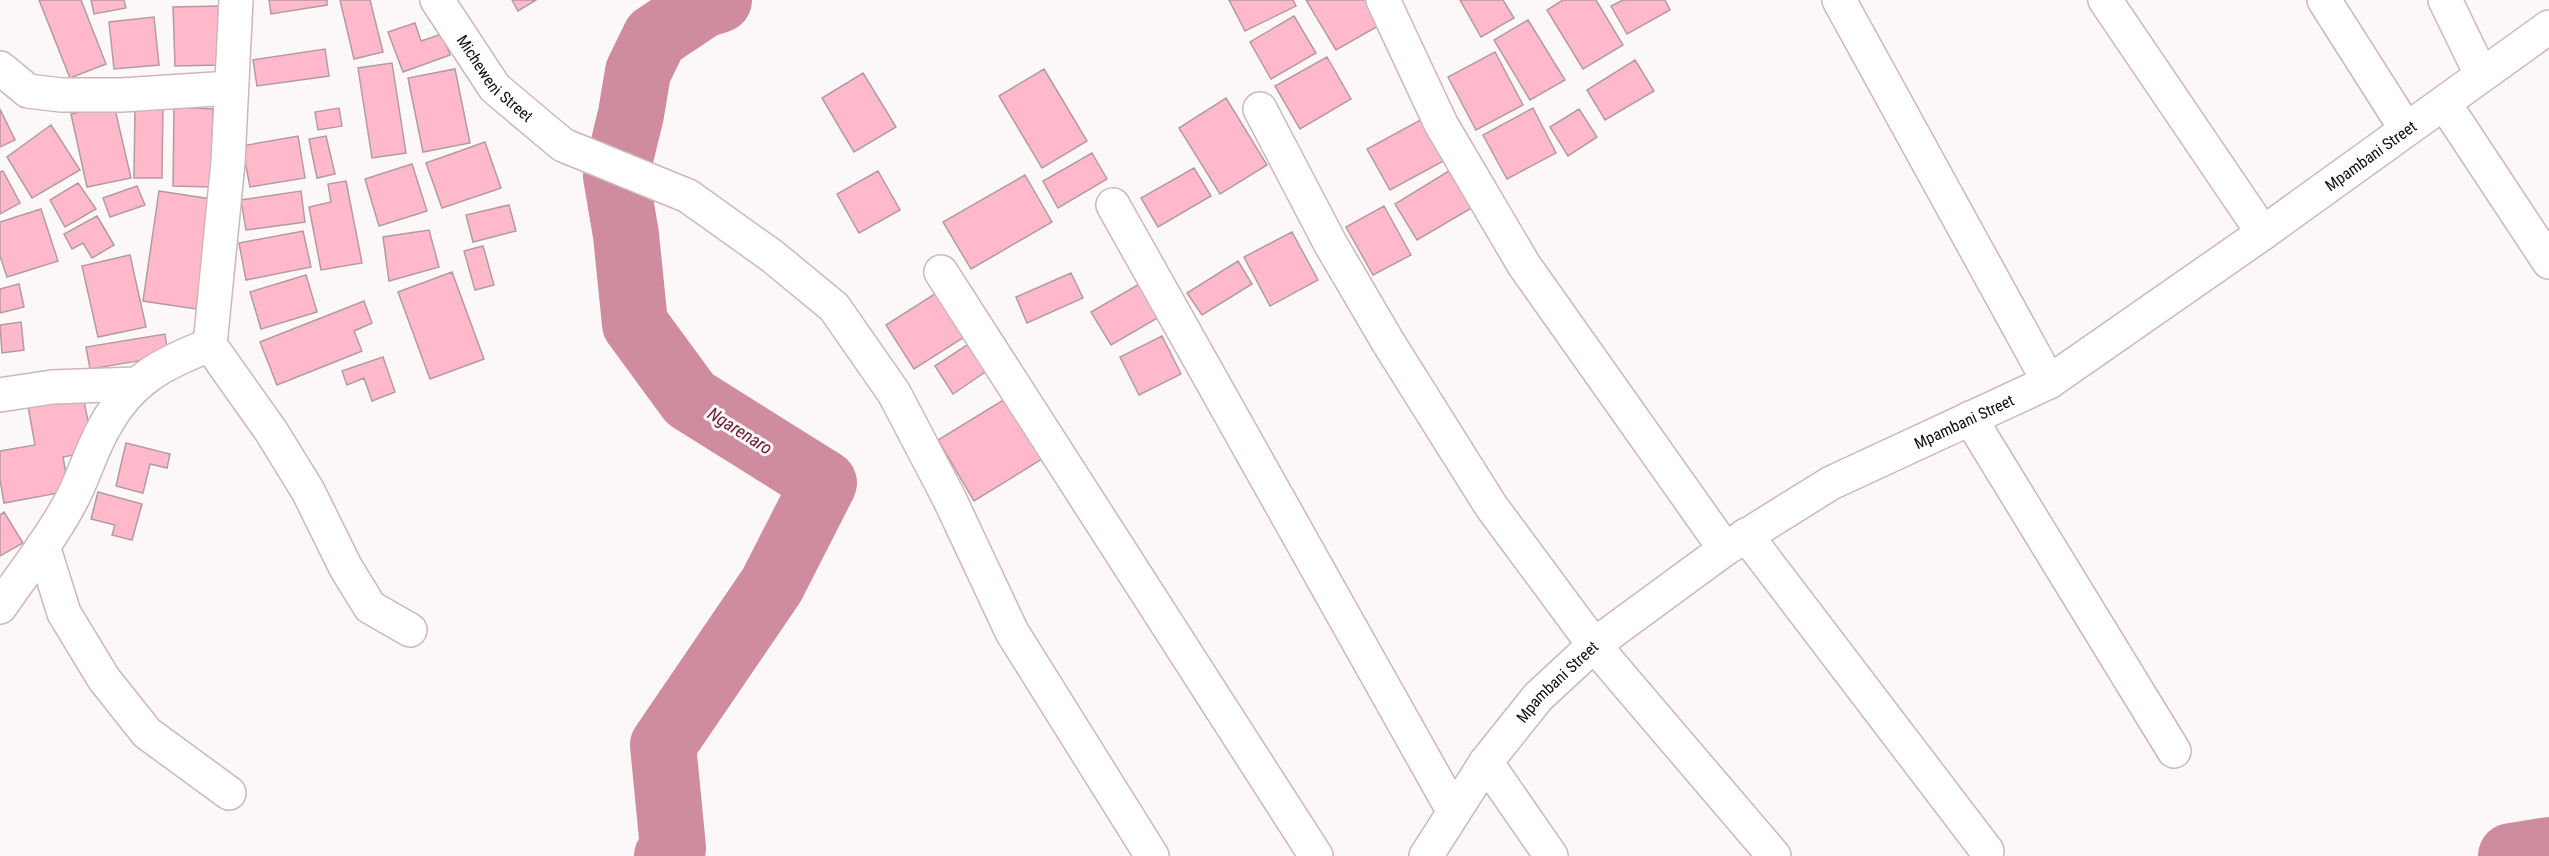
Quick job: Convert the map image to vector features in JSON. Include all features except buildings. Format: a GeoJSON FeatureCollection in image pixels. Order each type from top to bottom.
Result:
{"type":"FeatureCollection","features":[{"type":"Feature","properties":{"kind":"street"},"geometry":{"type":"LineString","coordinates":[[236,0],[228,162],[210,345],[271,431],[308,491],[346,568],[370,607],[410,630]]}},
{"type":"Feature","properties":{"kind":"street","name":"Micheweni Street"},"geometry":{"type":"LineString","coordinates":[[437,0],[495,88],[563,145],[688,196],[772,256],[834,307],[894,393],[949,498],[1012,632],[1152,856]]}},
{"type":"Feature","properties":{"kind":"street"},"geometry":{"type":"LineString","coordinates":[[1383,0],[1441,124],[1524,265],[1736,542],[1987,851]]}},
{"type":"Feature","properties":{"kind":"street"},"geometry":{"type":"LineString","coordinates":[[1839,0],[2049,382]]}},
{"type":"Feature","properties":{"kind":"street"},"geometry":{"type":"LineString","coordinates":[[2104,0],[2263,233]]}},
{"type":"Feature","properties":{"kind":"street"},"geometry":{"type":"LineString","coordinates":[[2324,0],[2406,129]]}},
{"type":"Feature","properties":{"kind":"street"},"geometry":{"type":"LineString","coordinates":[[2445,0],[2481,74]]}},
{"type":"Feature","properties":{"kind":"street","name":"Mpambani Street"},"geometry":{"type":"LineString","coordinates":[[1426,856],[1486,762],[1538,696],[1594,645],[1736,542],[1831,483],[2049,382],[2263,233],[2481,74],[2534,50],[2549,27]]}},
{"type":"Feature","properties":{"kind":"street"},"geometry":{"type":"LineString","coordinates":[[0,68],[28,91],[61,95],[121,95],[231,88]]}},
{"type":"Feature","properties":{"kind":"street"},"geometry":{"type":"LineString","coordinates":[[2444,102],[2549,262]]}},
{"type":"Feature","properties":{"kind":"street"},"geometry":{"type":"LineString","coordinates":[[1260,109],[1330,243],[1388,342],[1491,506],[1594,645],[1774,856]]}},
{"type":"Feature","properties":{"kind":"street"},"geometry":{"type":"LineString","coordinates":[[1113,205],[1454,812]]}},
{"type":"Feature","properties":{"kind":"street"},"geometry":{"type":"LineString","coordinates":[[941,272],[1316,856]]}},
{"type":"Feature","properties":{"kind":"street"},"geometry":{"type":"LineString","coordinates":[[0,607],[52,535],[72,499],[105,426],[136,384],[178,357],[210,345]]}},
{"type":"Feature","properties":{"kind":"street"},"geometry":{"type":"LineString","coordinates":[[0,395],[52,387],[136,384]]}},
{"type":"Feature","properties":{"kind":"street"},"geometry":{"type":"LineString","coordinates":[[1970,418],[2174,751]]}},
{"type":"Feature","properties":{"kind":"street"},"geometry":{"type":"LineString","coordinates":[[43,546],[64,613],[104,679],[147,733],[229,793]]}},
{"type":"Feature","properties":{"kind":"street"},"geometry":{"type":"LineString","coordinates":[[1486,762],[1551,856]]}},
{"type":"Feature","properties":{"kind":"waterway","name":"Ngarenaro"},"geometry":{"type":"LineString","coordinates":[[667,856],[673,848],[663,745],[772,585],[824,483],[690,399],[635,324],[626,235],[616,176],[631,114],[638,72],[655,37],[703,5],[719,0]]}},
{"type":"Feature","properties":{"kind":"waterway"},"geometry":{"type":"LineString","coordinates":[[2511,856],[2549,850]]}}]}
